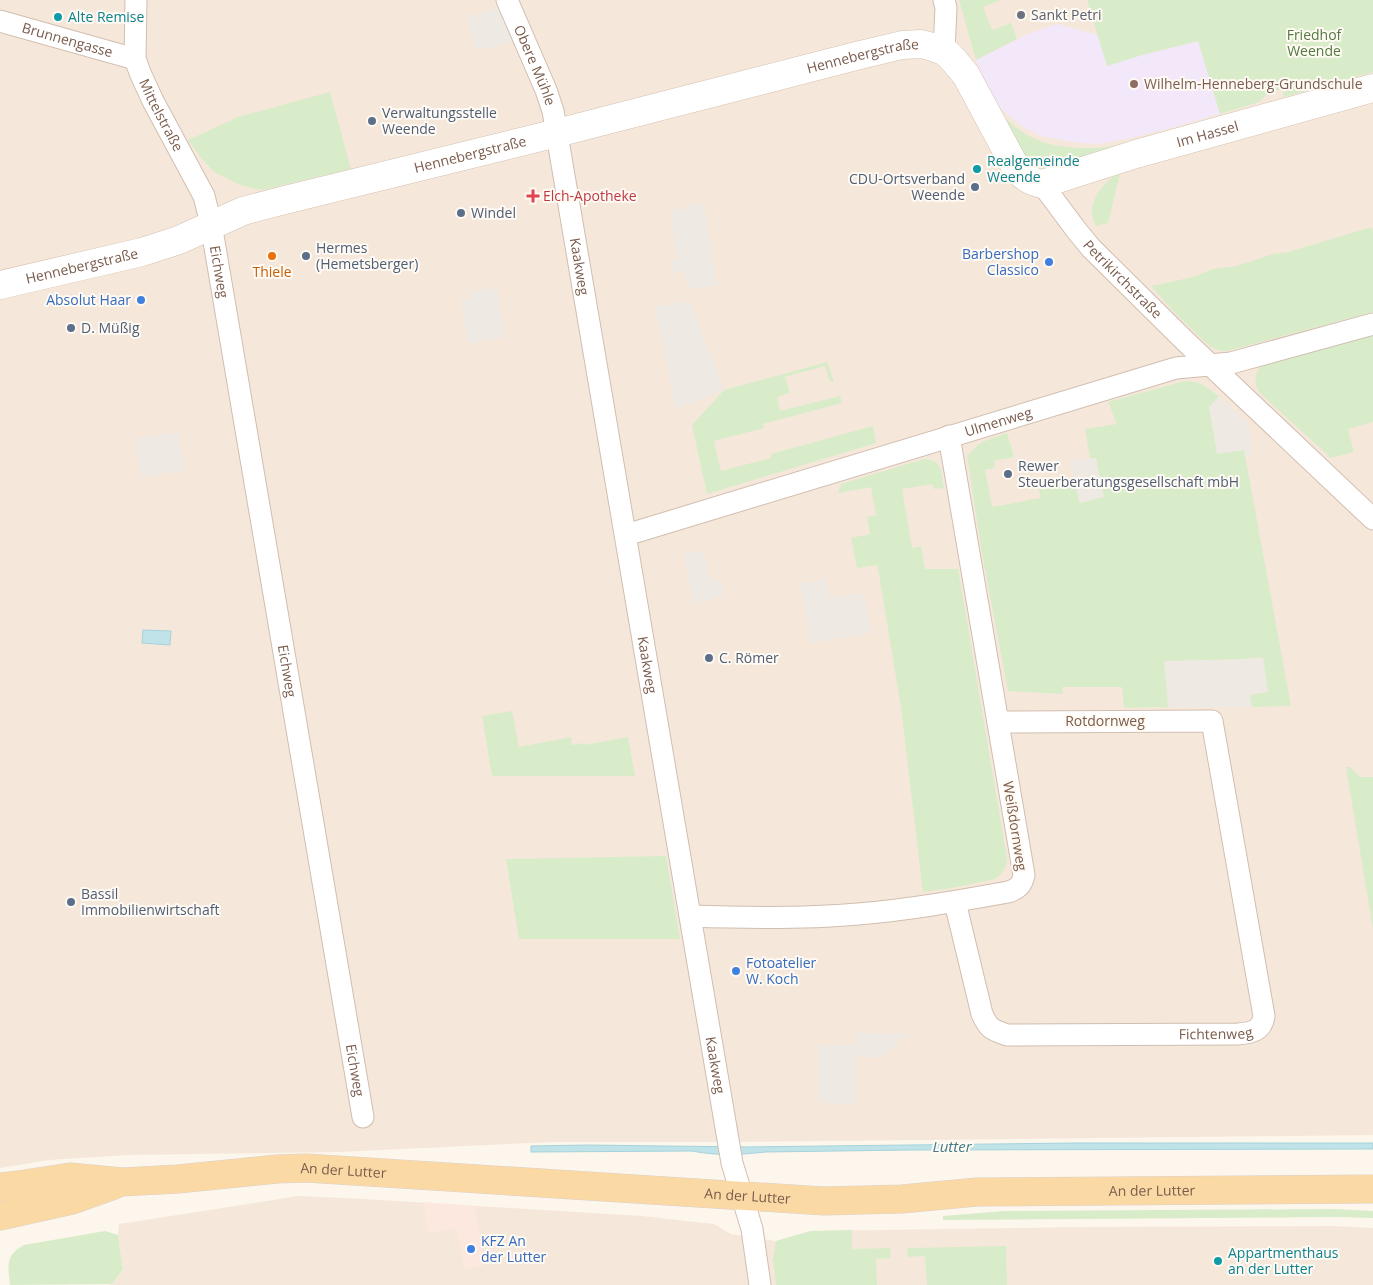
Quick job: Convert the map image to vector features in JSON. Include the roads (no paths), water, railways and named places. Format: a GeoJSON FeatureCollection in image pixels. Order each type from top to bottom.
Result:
{"type":"FeatureCollection","features":[{"type":"Feature","properties":{"kind":"main road","name":"An der Lutter"},"geometry":{"type":"LineString","coordinates":[[0,1187],[18,1186],[70,1177],[122,1182],[306,1168],[824,1201],[902,1199],[977,1192],[1373,1189]]}},
{"type":"Feature","properties":{"kind":"main road","name":"An der Lutter"},"geometry":{"type":"LineString","coordinates":[[0,1216],[72,1200],[122,1182]]}},
{"type":"Feature","properties":{"kind":"street","name":"Mittelstraße"},"geometry":{"type":"LineString","coordinates":[[136,0],[136,59],[141,76],[204,196],[211,224]]}},
{"type":"Feature","properties":{"kind":"street","name":"Obere Mühle"},"geometry":{"type":"LineString","coordinates":[[507,0],[546,90],[553,111],[557,133]]}},
{"type":"Feature","properties":{"kind":"street"},"geometry":{"type":"LineString","coordinates":[[944,0],[946,8],[944,51]]}},
{"type":"Feature","properties":{"kind":"street","name":"Brunnengasse"},"geometry":{"type":"LineString","coordinates":[[0,21],[136,59]]}},
{"type":"Feature","properties":{"kind":"street","name":"Hennebergstraße"},"geometry":{"type":"LineString","coordinates":[[0,285],[142,252],[179,240],[243,211],[856,56],[902,45],[921,44],[944,51]]}},
{"type":"Feature","properties":{"kind":"street","name":"Petrikirchstraße"},"geometry":{"type":"LineString","coordinates":[[944,51],[966,75],[1017,170],[1025,178],[1042,184],[1077,232],[1092,248],[1184,340],[1373,519]]}},
{"type":"Feature","properties":{"kind":"street","name":"Im Hassel"},"geometry":{"type":"LineString","coordinates":[[1042,184],[1136,154],[1373,88]]}},
{"type":"Feature","properties":{"kind":"street","name":"Kaakweg"},"geometry":{"type":"LineString","coordinates":[[557,133],[732,1163],[752,1229],[760,1285]]}},
{"type":"Feature","properties":{"kind":"street","name":"Eichweg"},"geometry":{"type":"LineString","coordinates":[[211,224],[363,1117]]}},
{"type":"Feature","properties":{"kind":"street","name":"Ulmenweg"},"geometry":{"type":"LineString","coordinates":[[626,535],[1176,368],[1231,363],[1373,324]]}},
{"type":"Feature","properties":{"kind":"street","name":"Weißdornweg"},"geometry":{"type":"LineString","coordinates":[[690,916],[785,918],[848,915],[956,902],[1016,890],[1022,883],[1024,875],[949,436]]}},
{"type":"Feature","properties":{"kind":"street","name":"Rotdornweg"},"geometry":{"type":"LineString","coordinates":[[998,722],[1212,720]]}},
{"type":"Feature","properties":{"kind":"street","name":"Fichtenweg"},"geometry":{"type":"LineString","coordinates":[[956,902],[982,1014],[988,1026],[996,1031],[1007,1035],[1230,1034],[1249,1033],[1256,1030],[1261,1025],[1264,1016],[1212,720]]}},
{"type":"Feature","properties":{"kind":"water"},"geometry":{"type":"Polygon","coordinates":[[[143,630],[171,631],[170,645],[142,643],[143,630]]]}},
{"type":"Feature","properties":{"kind":"water","name":"Lutter"},"geometry":{"type":"Polygon","coordinates":[[[1073,1143],[1373,1143],[1373,1149],[908,1150],[765,1152],[746,1154],[711,1154],[692,1151],[531,1152],[531,1146],[587,1145],[744,1147],[1073,1143]]]}},
{"type":"Feature","properties":{"kind":"place","name":"Sankt Petri"},"geometry":{"type":"Point","coordinates":[1021,15]}},
{"type":"Feature","properties":{"kind":"place","name":"Alte Remise"},"geometry":{"type":"Point","coordinates":[58,17]}},
{"type":"Feature","properties":{"kind":"place","name":"Wilhelm-Henneberg-Grundschule"},"geometry":{"type":"Point","coordinates":[1134,84]}},
{"type":"Feature","properties":{"kind":"place","name":"Verwaltungsstelle Weende"},"geometry":{"type":"Point","coordinates":[372,121]}},
{"type":"Feature","properties":{"kind":"place","name":"Realgemeinde Weende"},"geometry":{"type":"Point","coordinates":[977,169]}},
{"type":"Feature","properties":{"kind":"place","name":"CDU-Ortsverband Weende"},"geometry":{"type":"Point","coordinates":[975,187]}},
{"type":"Feature","properties":{"kind":"place","name":"Elch-Apotheke"},"geometry":{"type":"Point","coordinates":[533,196]}},
{"type":"Feature","properties":{"kind":"place","name":"Windel"},"geometry":{"type":"Point","coordinates":[461,213]}},
{"type":"Feature","properties":{"kind":"place","name":"Thiele"},"geometry":{"type":"Point","coordinates":[272,256]}},
{"type":"Feature","properties":{"kind":"place","name":"Hermes (Hemetsberger)"},"geometry":{"type":"Point","coordinates":[306,256]}},
{"type":"Feature","properties":{"kind":"place","name":"Barbershop Classico"},"geometry":{"type":"Point","coordinates":[1049,262]}},
{"type":"Feature","properties":{"kind":"place","name":"Absolut Haar"},"geometry":{"type":"Point","coordinates":[141,300]}},
{"type":"Feature","properties":{"kind":"place","name":"D. Müßig"},"geometry":{"type":"Point","coordinates":[71,328]}},
{"type":"Feature","properties":{"kind":"place","name":"Rewer Steuerberatungsgesellschaft mbH"},"geometry":{"type":"Point","coordinates":[1008,474]}},
{"type":"Feature","properties":{"kind":"place","name":"C. Römer"},"geometry":{"type":"Point","coordinates":[709,658]}},
{"type":"Feature","properties":{"kind":"place","name":"Bassil Immobilienwirtschaft"},"geometry":{"type":"Point","coordinates":[71,902]}},
{"type":"Feature","properties":{"kind":"place","name":"Fotoatelier W. Koch"},"geometry":{"type":"Point","coordinates":[736,971]}},
{"type":"Feature","properties":{"kind":"place","name":"KFZ An der Lutter"},"geometry":{"type":"Point","coordinates":[471,1249]}},
{"type":"Feature","properties":{"kind":"place","name":"Appartmenthaus an der Lutter"},"geometry":{"type":"Point","coordinates":[1218,1261]}},
{"type":"Feature","properties":{"kind":"park label","name":"Friedhof Weende"},"geometry":{"type":"Point","coordinates":[1314,43]}}]}
